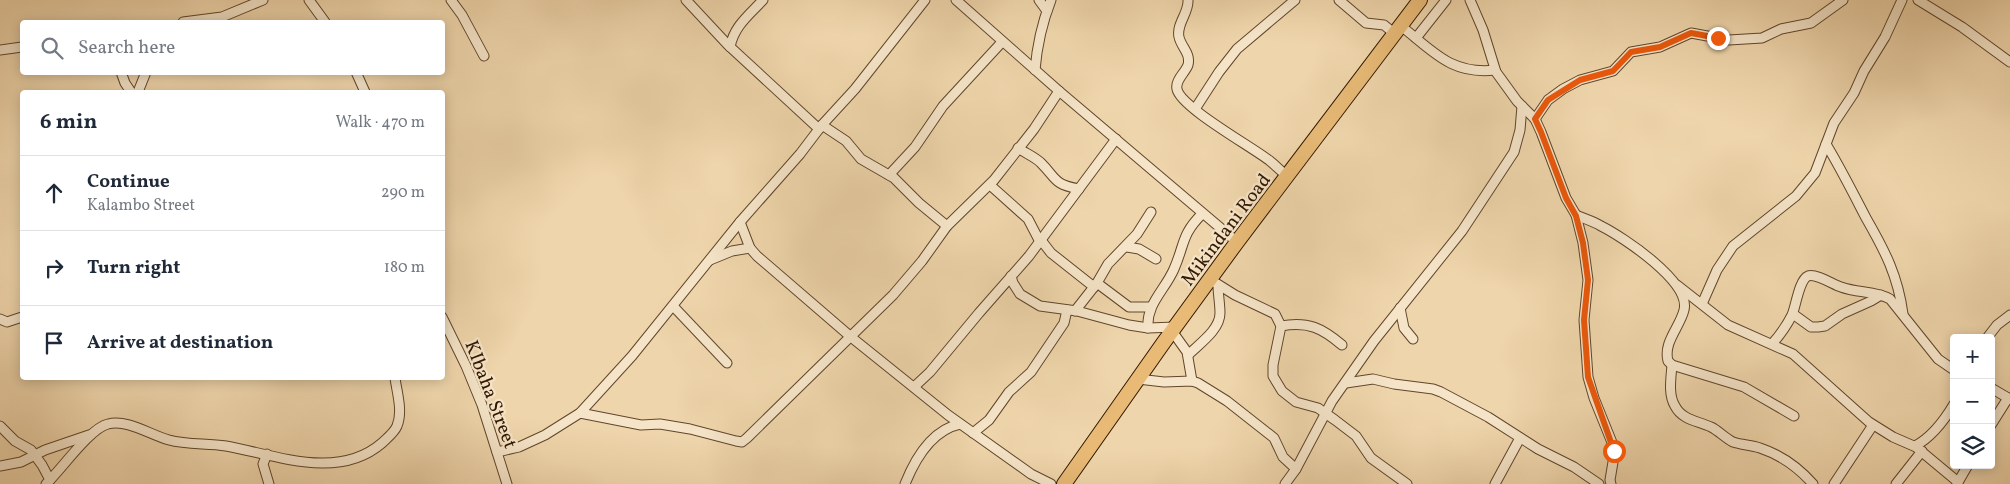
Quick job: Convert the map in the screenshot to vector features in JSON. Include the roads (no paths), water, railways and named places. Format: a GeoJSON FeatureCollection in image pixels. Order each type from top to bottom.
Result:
{"type":"FeatureCollection","features":[{"type":"Feature","properties":{"kind":"highway","name":"Mikindani Road"},"geometry":{"type":"LineString","coordinates":[[1070,481],[1138,378],[1174,329],[1214,282],[1237,242],[1420,0]]}},
{"type":"Feature","properties":{"kind":"street"},"geometry":{"type":"LineString","coordinates":[[195,20],[222,16],[263,0]]}},
{"type":"Feature","properties":{"kind":"street"},"geometry":{"type":"LineString","coordinates":[[309,0],[324,20]]}},
{"type":"Feature","properties":{"kind":"street"},"geometry":{"type":"LineString","coordinates":[[451,0],[462,15],[484,56]]}},
{"type":"Feature","properties":{"kind":"street"},"geometry":{"type":"LineString","coordinates":[[686,0],[730,46],[820,127],[846,141],[860,159],[889,175],[946,226]]}},
{"type":"Feature","properties":{"kind":"street"},"geometry":{"type":"LineString","coordinates":[[730,46],[736,28],[763,0]]}},
{"type":"Feature","properties":{"kind":"street"},"geometry":{"type":"LineString","coordinates":[[497,452],[519,447],[545,435],[580,413],[673,306],[740,222],[800,154],[820,127],[856,89],[925,0]]}},
{"type":"Feature","properties":{"kind":"street"},"geometry":{"type":"LineString","coordinates":[[956,0],[1002,42],[1237,242]]}},
{"type":"Feature","properties":{"kind":"street"},"geometry":{"type":"LineString","coordinates":[[1040,0],[1047,11]]}},
{"type":"Feature","properties":{"kind":"street"},"geometry":{"type":"LineString","coordinates":[[1035,70],[1037,47],[1051,0]]}},
{"type":"Feature","properties":{"kind":"street"},"geometry":{"type":"LineString","coordinates":[[1188,0],[1179,32],[1181,42],[1189,57],[1188,66],[1178,80],[1176,89],[1195,109],[1269,160],[1288,177]]}},
{"type":"Feature","properties":{"kind":"street"},"geometry":{"type":"LineString","coordinates":[[1195,109],[1219,72],[1237,49],[1295,0]]}},
{"type":"Feature","properties":{"kind":"street"},"geometry":{"type":"LineString","coordinates":[[1339,0],[1366,23],[1384,25],[1416,38],[1442,59],[1456,67],[1477,72],[1495,70]]}},
{"type":"Feature","properties":{"kind":"street"},"geometry":{"type":"LineString","coordinates":[[1416,38],[1446,0]]}},
{"type":"Feature","properties":{"kind":"street"},"geometry":{"type":"LineString","coordinates":[[1470,0],[1483,30],[1495,70],[1507,88],[1535,119],[1566,198],[1576,216],[1583,243],[1588,280],[1584,320],[1588,377],[1594,398],[1613,446],[1614,456],[1608,483]]}},
{"type":"Feature","properties":{"kind":"street"},"geometry":{"type":"LineString","coordinates":[[1535,119],[1548,100],[1556,94],[1580,80],[1613,71],[1631,52],[1660,47],[1691,33],[1729,40],[1762,38],[1781,29],[1811,23],[1843,0]]}},
{"type":"Feature","properties":{"kind":"street"},"geometry":{"type":"LineString","coordinates":[[1702,304],[1717,270],[1733,246],[1796,196],[1820,165],[1834,123],[1854,93],[1864,71],[1885,37],[1902,0]]}},
{"type":"Feature","properties":{"kind":"street"},"geometry":{"type":"LineString","coordinates":[[1918,0],[1962,27],[2010,62]]}},
{"type":"Feature","properties":{"kind":"street"},"geometry":{"type":"LineString","coordinates":[[217,20],[222,16]]}},
{"type":"Feature","properties":{"kind":"street"},"geometry":{"type":"LineString","coordinates":[[889,175],[915,147],[943,106],[1002,42]]}},
{"type":"Feature","properties":{"kind":"street"},"geometry":{"type":"LineString","coordinates":[[0,50],[20,47]]}},
{"type":"Feature","properties":{"kind":"street"},"geometry":{"type":"LineString","coordinates":[[122,75],[124,82],[130,90]]}},
{"type":"Feature","properties":{"kind":"street"},"geometry":{"type":"LineString","coordinates":[[139,90],[145,75]]}},
{"type":"Feature","properties":{"kind":"street"},"geometry":{"type":"LineString","coordinates":[[357,75],[364,90]]}},
{"type":"Feature","properties":{"kind":"street"},"geometry":{"type":"LineString","coordinates":[[580,413],[641,425],[660,424],[690,429],[742,442],[893,295],[922,260],[946,226],[990,184],[1034,129],[1059,91]]}},
{"type":"Feature","properties":{"kind":"street"},"geometry":{"type":"LineString","coordinates":[[1288,483],[1332,401],[1374,341],[1475,214],[1514,152],[1520,130],[1522,106]]}},
{"type":"Feature","properties":{"kind":"street"},"geometry":{"type":"LineString","coordinates":[[914,387],[930,372],[1040,241],[1116,139]]}},
{"type":"Feature","properties":{"kind":"street"},"geometry":{"type":"LineString","coordinates":[[1826,144],[1846,176],[1883,246],[1900,291],[1903,314]]}},
{"type":"Feature","properties":{"kind":"street"},"geometry":{"type":"LineString","coordinates":[[1018,148],[1041,164],[1062,185],[1079,189]]}},
{"type":"Feature","properties":{"kind":"street"},"geometry":{"type":"LineString","coordinates":[[990,184],[1028,219],[1040,241],[1051,253],[1129,307],[1151,308]]}},
{"type":"Feature","properties":{"kind":"street"},"geometry":{"type":"LineString","coordinates":[[973,433],[989,420],[1012,390],[1031,372],[1071,310],[1095,285],[1108,264],[1127,247],[1152,212]]}},
{"type":"Feature","properties":{"kind":"street"},"geometry":{"type":"LineString","coordinates":[[1148,328],[1147,318],[1174,269],[1187,230],[1202,214]]}},
{"type":"Feature","properties":{"kind":"street"},"geometry":{"type":"LineString","coordinates":[[1576,216],[1599,224],[1620,237],[1728,325],[1772,344],[1798,358],[1873,425],[1918,449],[1958,483],[1966,469]]}},
{"type":"Feature","properties":{"kind":"street"},"geometry":{"type":"LineString","coordinates":[[740,222],[750,248],[851,336],[960,424],[1031,474],[1051,484]]}},
{"type":"Feature","properties":{"kind":"street"},"geometry":{"type":"LineString","coordinates":[[1127,247],[1139,249],[1156,259]]}},
{"type":"Feature","properties":{"kind":"street"},"geometry":{"type":"LineString","coordinates":[[708,261],[726,253],[750,248]]}},
{"type":"Feature","properties":{"kind":"street"},"geometry":{"type":"LineString","coordinates":[[1010,276],[1018,291],[1037,305],[1071,310],[1128,325],[1174,329],[1188,355],[1192,381]]}},
{"type":"Feature","properties":{"kind":"street"},"geometry":{"type":"LineString","coordinates":[[1772,344],[1793,314],[1802,283],[1808,276],[1816,277],[1859,292],[1881,295],[1890,299],[1938,359],[1950,367]]}},
{"type":"Feature","properties":{"kind":"street"},"geometry":{"type":"LineString","coordinates":[[1214,282],[1275,314],[1281,326],[1273,365],[1273,376],[1276,383],[1292,400],[1318,408],[1356,436],[1371,458],[1381,467],[1407,484]]}},
{"type":"Feature","properties":{"kind":"street"},"geometry":{"type":"LineString","coordinates":[[1188,355],[1218,322],[1220,315],[1214,282]]}},
{"type":"Feature","properties":{"kind":"street"},"geometry":{"type":"LineString","coordinates":[[1677,285],[1685,300],[1684,310],[1667,349],[1668,361],[1672,365],[1744,387],[1794,416]]}},
{"type":"Feature","properties":{"kind":"street"},"geometry":{"type":"LineString","coordinates":[[1793,314],[1811,327],[1825,326],[1842,314],[1881,295]]}},
{"type":"Feature","properties":{"kind":"street"},"geometry":{"type":"LineString","coordinates":[[673,306],[727,364]]}},
{"type":"Feature","properties":{"kind":"street"},"geometry":{"type":"LineString","coordinates":[[1400,308],[1404,328],[1413,339]]}},
{"type":"Feature","properties":{"kind":"street"},"geometry":{"type":"LineString","coordinates":[[1990,334],[2010,314]]}},
{"type":"Feature","properties":{"kind":"street"},"geometry":{"type":"LineString","coordinates":[[0,319],[7,322],[20,318]]}},
{"type":"Feature","properties":{"kind":"street","name":"KIbaha Street"},"geometry":{"type":"LineString","coordinates":[[445,323],[470,374],[482,405],[507,484]]}},
{"type":"Feature","properties":{"kind":"street"},"geometry":{"type":"LineString","coordinates":[[1281,326],[1290,324],[1317,327],[1325,331],[1342,346]]}},
{"type":"Feature","properties":{"kind":"street"},"geometry":{"type":"LineString","coordinates":[[1672,365],[1672,401],[1685,417],[1711,427],[1732,441],[1759,448],[1791,462],[1813,484]]}},
{"type":"Feature","properties":{"kind":"street"},"geometry":{"type":"LineString","coordinates":[[1138,378],[1164,382],[1192,381],[1227,401],[1274,438],[1283,457],[1296,469]]}},
{"type":"Feature","properties":{"kind":"street"},"geometry":{"type":"LineString","coordinates":[[1346,383],[1373,379],[1433,389],[1574,467],[1599,484]]}},
{"type":"Feature","properties":{"kind":"street"},"geometry":{"type":"LineString","coordinates":[[0,466],[21,462],[34,455],[90,435],[108,424],[117,423],[172,440],[225,446],[299,461],[327,463],[351,459],[369,452],[390,436],[397,426],[400,405],[395,380]]}},
{"type":"Feature","properties":{"kind":"street"},"geometry":{"type":"LineString","coordinates":[[1992,424],[2009,399],[1995,390]]}},
{"type":"Feature","properties":{"kind":"street"},"geometry":{"type":"LineString","coordinates":[[1896,484],[1918,449],[1950,409]]}},
{"type":"Feature","properties":{"kind":"street"},"geometry":{"type":"LineString","coordinates":[[904,484],[917,459],[927,446],[947,428],[960,424]]}},
{"type":"Feature","properties":{"kind":"street"},"geometry":{"type":"LineString","coordinates":[[1834,484],[1873,425]]}},
{"type":"Feature","properties":{"kind":"street"},"geometry":{"type":"LineString","coordinates":[[0,426],[7,434],[31,450],[48,482],[90,435]]}},
{"type":"Feature","properties":{"kind":"street"},"geometry":{"type":"LineString","coordinates":[[1494,484],[1520,438]]}},
{"type":"Feature","properties":{"kind":"street"},"geometry":{"type":"LineString","coordinates":[[267,454],[263,464],[269,484]]}}]}
